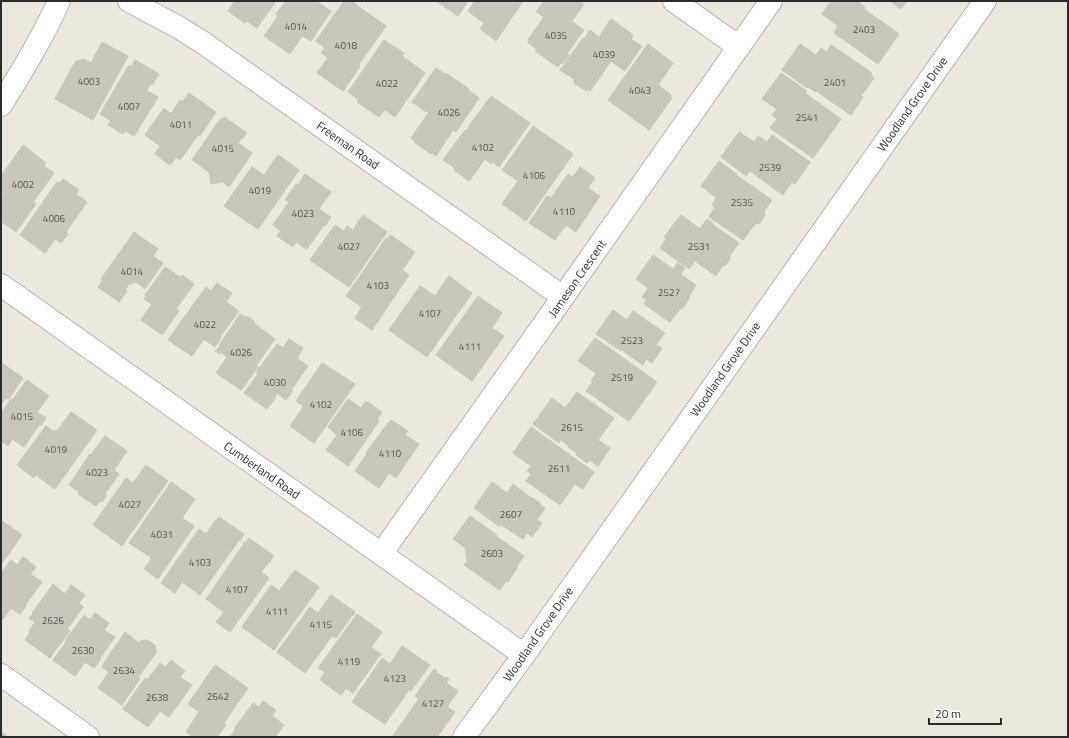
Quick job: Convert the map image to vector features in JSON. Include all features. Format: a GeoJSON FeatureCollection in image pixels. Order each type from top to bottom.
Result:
{"type":"FeatureCollection","features":[{"type":"Feature","properties":{"kind":"street"},"geometry":{"type":"LineString","coordinates":[[1,105],[42,36],[59,1]]}},
{"type":"Feature","properties":{"kind":"street","name":"Freeman Road"},"geometry":{"type":"LineString","coordinates":[[129,1],[178,27],[202,42],[563,297]]}},
{"type":"Feature","properties":{"kind":"street"},"geometry":{"type":"LineString","coordinates":[[674,1],[739,47]]}},
{"type":"Feature","properties":{"kind":"street","name":"Jameson Crescent"},"geometry":{"type":"LineString","coordinates":[[381,554],[771,1]]}},
{"type":"Feature","properties":{"kind":"street","name":"Woodland Grove Drive"},"geometry":{"type":"LineString","coordinates":[[464,737],[524,655],[985,1]]}},
{"type":"Feature","properties":{"kind":"street","name":"Cumberland Road"},"geometry":{"type":"LineString","coordinates":[[1,285],[524,655]]}},
{"type":"Feature","properties":{"kind":"street"},"geometry":{"type":"LineString","coordinates":[[1,675],[88,737]]}},
{"type":"Feature","properties":{"kind":"building"},"geometry":{"type":"Polygon","coordinates":[[[235,1],[276,1],[257,28],[247,21],[245,23],[228,11],[235,1]]]}},
{"type":"Feature","properties":{"kind":"building"},"geometry":{"type":"Polygon","coordinates":[[[286,1],[316,1],[331,11],[311,41],[302,36],[290,54],[264,36],[278,16],[276,14],[286,1]]]}},
{"type":"Feature","properties":{"kind":"building"},"geometry":{"type":"Polygon","coordinates":[[[344,1],[351,1],[386,26],[359,64],[359,68],[343,91],[317,73],[328,58],[321,53],[325,48],[316,41],[344,1]]]}},
{"type":"Feature","properties":{"kind":"building"},"geometry":{"type":"Polygon","coordinates":[[[436,1],[468,1],[458,16],[436,1]]]}},
{"type":"Feature","properties":{"kind":"building"},"geometry":{"type":"Polygon","coordinates":[[[475,1],[523,1],[496,41],[480,29],[484,23],[468,11],[475,1]]]}},
{"type":"Feature","properties":{"kind":"building"},"geometry":{"type":"Polygon","coordinates":[[[544,1],[578,1],[584,4],[570,24],[573,22],[584,30],[567,54],[569,55],[558,67],[535,51],[537,49],[528,43],[528,40],[544,17],[536,12],[544,1]]]}},
{"type":"Feature","properties":{"kind":"building"},"geometry":{"type":"Polygon","coordinates":[[[831,1],[857,1],[865,7],[864,9],[899,34],[878,64],[834,33],[838,26],[822,14],[831,1]]]}},
{"type":"Feature","properties":{"kind":"building"},"geometry":{"type":"Polygon","coordinates":[[[890,1],[907,1],[901,9],[890,1]]]}},
{"type":"Feature","properties":{"kind":"building"},"geometry":{"type":"Polygon","coordinates":[[[611,19],[633,35],[631,39],[642,46],[625,71],[611,61],[590,91],[585,90],[575,84],[574,79],[560,70],[590,30],[599,37],[611,19]]]}},
{"type":"Feature","properties":{"kind":"building"},"geometry":{"type":"Polygon","coordinates":[[[384,40],[404,53],[402,56],[425,73],[395,117],[385,110],[379,117],[357,102],[359,100],[348,92],[384,40]]]}},
{"type":"Feature","properties":{"kind":"building"},"geometry":{"type":"Polygon","coordinates":[[[102,42],[128,56],[93,120],[55,99],[75,62],[84,59],[91,63],[102,42]]]}},
{"type":"Feature","properties":{"kind":"building"},"geometry":{"type":"Polygon","coordinates":[[[648,44],[673,63],[658,85],[671,95],[670,97],[672,98],[649,130],[608,100],[648,44]]]}},
{"type":"Feature","properties":{"kind":"building"},"geometry":{"type":"Polygon","coordinates":[[[800,44],[816,55],[821,48],[827,52],[831,45],[872,73],[870,75],[874,78],[861,96],[863,97],[851,115],[816,91],[808,87],[807,88],[782,70],[800,44]]]}},
{"type":"Feature","properties":{"kind":"building"},"geometry":{"type":"Polygon","coordinates":[[[135,60],[159,74],[152,85],[150,84],[147,91],[158,97],[134,136],[125,131],[123,134],[108,125],[111,121],[100,114],[129,65],[131,67],[135,60]]]}},
{"type":"Feature","properties":{"kind":"building"},"geometry":{"type":"Polygon","coordinates":[[[436,68],[469,89],[468,90],[479,98],[456,132],[453,130],[436,156],[414,142],[415,141],[411,138],[429,112],[426,112],[412,102],[436,68]]]}},
{"type":"Feature","properties":{"kind":"building"},"geometry":{"type":"Polygon","coordinates":[[[781,73],[807,91],[805,93],[841,119],[813,158],[770,128],[777,119],[772,115],[777,109],[762,99],[781,73]]]}},
{"type":"Feature","properties":{"kind":"building"},"geometry":{"type":"Polygon","coordinates":[[[189,93],[216,112],[200,136],[198,135],[180,160],[176,157],[170,165],[155,154],[160,146],[145,135],[164,108],[171,114],[180,100],[182,102],[189,93]]]}},
{"type":"Feature","properties":{"kind":"building"},"geometry":{"type":"Polygon","coordinates":[[[491,96],[530,123],[499,167],[493,162],[491,164],[485,159],[469,181],[454,170],[455,168],[443,160],[491,96]]]}},
{"type":"Feature","properties":{"kind":"building"},"geometry":{"type":"Polygon","coordinates":[[[224,117],[247,133],[238,143],[252,153],[229,187],[223,182],[211,184],[209,172],[192,160],[220,119],[222,120],[224,117]]]}},
{"type":"Feature","properties":{"kind":"building"},"geometry":{"type":"Polygon","coordinates":[[[533,126],[573,154],[526,221],[502,204],[518,181],[502,170],[533,126]]]}},
{"type":"Feature","properties":{"kind":"building"},"geometry":{"type":"Polygon","coordinates":[[[739,132],[754,142],[758,136],[767,142],[772,135],[810,162],[795,184],[792,182],[783,195],[750,171],[746,176],[721,157],[739,132]]]}},
{"type":"Feature","properties":{"kind":"building"},"geometry":{"type":"Polygon","coordinates":[[[23,145],[46,163],[44,166],[54,173],[33,202],[36,204],[16,232],[1,221],[1,200],[4,195],[1,193],[1,176],[23,145]]]}},
{"type":"Feature","properties":{"kind":"building"},"geometry":{"type":"Polygon","coordinates":[[[278,155],[299,170],[258,229],[224,206],[252,167],[264,175],[278,155]]]}},
{"type":"Feature","properties":{"kind":"building"},"geometry":{"type":"Polygon","coordinates":[[[719,161],[737,174],[736,175],[772,200],[764,211],[765,215],[760,223],[755,224],[743,240],[709,217],[715,207],[712,205],[716,198],[701,186],[719,161]]]}},
{"type":"Feature","properties":{"kind":"building"},"geometry":{"type":"Polygon","coordinates":[[[580,167],[595,178],[588,188],[600,196],[576,232],[566,225],[555,240],[529,223],[547,196],[551,198],[568,174],[573,177],[580,167]]]}},
{"type":"Feature","properties":{"kind":"building"},"geometry":{"type":"Polygon","coordinates":[[[305,174],[331,192],[319,209],[331,217],[307,249],[296,242],[293,247],[277,236],[281,231],[273,225],[289,202],[285,200],[305,174]]]}},
{"type":"Feature","properties":{"kind":"building"},"geometry":{"type":"Polygon","coordinates":[[[63,179],[79,190],[76,194],[87,202],[66,232],[68,234],[61,243],[55,239],[45,253],[20,235],[57,182],[60,183],[63,179]]]}},
{"type":"Feature","properties":{"kind":"building"},"geometry":{"type":"Polygon","coordinates":[[[363,215],[387,232],[349,287],[310,260],[335,225],[344,231],[347,226],[353,230],[363,215]]]}},
{"type":"Feature","properties":{"kind":"building"},"geometry":{"type":"Polygon","coordinates":[[[681,215],[700,229],[707,219],[739,243],[730,255],[730,259],[726,265],[722,266],[716,276],[695,261],[689,269],[660,248],[666,239],[664,237],[681,215]]]}},
{"type":"Feature","properties":{"kind":"building"},"geometry":{"type":"Polygon","coordinates":[[[134,232],[158,249],[153,256],[163,263],[145,289],[136,282],[129,284],[125,290],[127,291],[119,302],[98,287],[103,280],[101,279],[134,232]]]}},
{"type":"Feature","properties":{"kind":"building"},"geometry":{"type":"Polygon","coordinates":[[[390,235],[415,252],[402,270],[409,275],[372,330],[355,318],[362,307],[346,296],[386,238],[387,240],[390,235]]]}},
{"type":"Feature","properties":{"kind":"building"},"geometry":{"type":"Polygon","coordinates":[[[653,255],[673,269],[678,263],[685,268],[680,274],[696,285],[683,308],[680,309],[670,322],[644,304],[647,300],[642,297],[648,288],[636,279],[653,255]]]}},
{"type":"Feature","properties":{"kind":"building"},"geometry":{"type":"Polygon","coordinates":[[[165,267],[180,277],[182,275],[194,284],[176,309],[179,311],[162,335],[141,320],[152,304],[144,299],[146,296],[145,295],[165,267]]]}},
{"type":"Feature","properties":{"kind":"building"},"geometry":{"type":"Polygon","coordinates":[[[449,276],[472,293],[427,357],[389,330],[420,286],[435,296],[449,276]]]}},
{"type":"Feature","properties":{"kind":"building"},"geometry":{"type":"Polygon","coordinates":[[[217,283],[232,293],[226,302],[239,311],[220,337],[221,338],[215,347],[204,339],[192,356],[168,340],[206,287],[211,291],[217,283]]]}},
{"type":"Feature","properties":{"kind":"building"},"geometry":{"type":"Polygon","coordinates":[[[478,296],[502,313],[492,328],[504,336],[472,381],[436,355],[478,296]]]}},
{"type":"Feature","properties":{"kind":"building"},"geometry":{"type":"Polygon","coordinates":[[[613,310],[627,320],[633,311],[665,333],[656,345],[662,348],[652,363],[646,359],[643,365],[596,334],[613,310]]]}},
{"type":"Feature","properties":{"kind":"building"},"geometry":{"type":"Polygon","coordinates":[[[240,314],[254,321],[255,324],[275,339],[256,366],[258,367],[241,390],[216,373],[227,357],[221,352],[220,354],[215,351],[220,346],[219,345],[240,314]]]}},
{"type":"Feature","properties":{"kind":"building"},"geometry":{"type":"Polygon","coordinates":[[[595,338],[657,382],[629,421],[586,391],[593,382],[591,381],[596,373],[578,361],[595,338]]]}},
{"type":"Feature","properties":{"kind":"building"},"geometry":{"type":"Polygon","coordinates":[[[289,339],[303,348],[297,358],[308,366],[291,390],[293,391],[286,400],[277,393],[276,397],[267,409],[244,393],[258,374],[256,372],[277,344],[283,348],[289,339]]]}},
{"type":"Feature","properties":{"kind":"building"},"geometry":{"type":"Polygon","coordinates":[[[2,363],[23,378],[9,399],[6,398],[1,405],[2,363]]]}},
{"type":"Feature","properties":{"kind":"building"},"geometry":{"type":"Polygon","coordinates":[[[322,363],[355,384],[314,443],[290,426],[304,406],[296,401],[322,363]]]}},
{"type":"Feature","properties":{"kind":"building"},"geometry":{"type":"Polygon","coordinates":[[[27,380],[49,396],[37,412],[46,418],[41,426],[39,425],[24,447],[12,439],[8,446],[1,441],[1,413],[27,380]]]}},
{"type":"Feature","properties":{"kind":"building"},"geometry":{"type":"Polygon","coordinates":[[[577,392],[614,418],[598,440],[610,448],[598,466],[590,460],[587,463],[576,455],[577,453],[561,440],[559,443],[533,424],[552,398],[565,408],[577,392]]]}},
{"type":"Feature","properties":{"kind":"building"},"geometry":{"type":"Polygon","coordinates":[[[348,399],[361,408],[366,401],[382,412],[377,420],[379,421],[348,466],[326,450],[337,435],[328,427],[348,399]]]}},
{"type":"Feature","properties":{"kind":"building"},"geometry":{"type":"Polygon","coordinates":[[[71,412],[97,430],[55,489],[36,475],[34,478],[17,465],[46,426],[54,432],[55,430],[57,431],[71,412]]]}},
{"type":"Feature","properties":{"kind":"building"},"geometry":{"type":"Polygon","coordinates":[[[391,420],[408,431],[405,435],[419,444],[396,478],[389,473],[379,488],[355,471],[367,454],[366,453],[391,420]]]}},
{"type":"Feature","properties":{"kind":"building"},"geometry":{"type":"Polygon","coordinates":[[[531,427],[594,472],[583,489],[575,484],[560,505],[526,481],[531,474],[527,471],[531,466],[513,453],[531,427]]]}},
{"type":"Feature","properties":{"kind":"building"},"geometry":{"type":"Polygon","coordinates":[[[105,436],[127,451],[114,470],[119,474],[105,494],[107,495],[102,502],[100,501],[96,506],[78,494],[79,492],[69,485],[90,454],[91,455],[105,436]]]}},
{"type":"Feature","properties":{"kind":"building"},"geometry":{"type":"Polygon","coordinates":[[[146,465],[168,481],[122,546],[93,525],[126,478],[133,483],[146,465]]]}},
{"type":"Feature","properties":{"kind":"building"},"geometry":{"type":"Polygon","coordinates":[[[171,482],[195,499],[182,518],[194,526],[158,579],[144,569],[152,558],[129,543],[171,482]]]}},
{"type":"Feature","properties":{"kind":"building"},"geometry":{"type":"Polygon","coordinates":[[[492,482],[507,493],[513,484],[545,508],[537,520],[542,523],[532,537],[527,533],[523,539],[500,524],[499,526],[474,508],[492,482]]]}},
{"type":"Feature","properties":{"kind":"building"},"geometry":{"type":"Polygon","coordinates":[[[470,516],[524,556],[508,582],[506,581],[500,590],[464,565],[468,560],[465,549],[467,549],[453,539],[470,516]]]}},
{"type":"Feature","properties":{"kind":"building"},"geometry":{"type":"Polygon","coordinates":[[[219,517],[244,534],[200,595],[182,582],[175,593],[161,583],[199,529],[206,534],[219,517]]]}},
{"type":"Feature","properties":{"kind":"building"},"geometry":{"type":"Polygon","coordinates":[[[1,520],[22,535],[1,565],[1,520]]]}},
{"type":"Feature","properties":{"kind":"building"},"geometry":{"type":"Polygon","coordinates":[[[249,538],[274,556],[261,572],[269,578],[230,632],[216,622],[224,612],[206,599],[249,538]]]}},
{"type":"Feature","properties":{"kind":"building"},"geometry":{"type":"Polygon","coordinates":[[[23,557],[36,567],[30,574],[42,582],[20,614],[11,608],[1,622],[1,573],[11,560],[17,565],[23,557]]]}},
{"type":"Feature","properties":{"kind":"building"},"geometry":{"type":"Polygon","coordinates":[[[295,570],[319,587],[274,650],[242,627],[271,585],[279,591],[295,570]]]}},
{"type":"Feature","properties":{"kind":"building"},"geometry":{"type":"Polygon","coordinates":[[[53,584],[65,594],[71,585],[85,595],[79,603],[83,607],[67,629],[70,631],[50,658],[25,640],[35,622],[29,618],[53,584]]]}},
{"type":"Feature","properties":{"kind":"building"},"geometry":{"type":"Polygon","coordinates":[[[331,595],[355,612],[336,638],[332,636],[305,673],[277,652],[310,607],[318,613],[331,595]]]}},
{"type":"Feature","properties":{"kind":"building"},"geometry":{"type":"Polygon","coordinates":[[[95,613],[109,623],[104,630],[115,637],[94,668],[85,662],[75,676],[53,660],[84,615],[90,620],[95,613]]]}},
{"type":"Feature","properties":{"kind":"building"},"geometry":{"type":"Polygon","coordinates":[[[357,614],[382,632],[371,647],[381,654],[353,693],[346,688],[341,695],[320,680],[325,672],[318,668],[357,614]]]}},
{"type":"Feature","properties":{"kind":"building"},"geometry":{"type":"Polygon","coordinates":[[[125,632],[139,643],[140,641],[147,640],[155,645],[156,653],[138,677],[140,679],[122,705],[98,688],[109,672],[102,667],[104,665],[103,664],[125,632]]]}},
{"type":"Feature","properties":{"kind":"building"},"geometry":{"type":"Polygon","coordinates":[[[402,646],[430,665],[411,691],[409,690],[385,724],[352,702],[382,658],[390,664],[402,646]]]}},
{"type":"Feature","properties":{"kind":"building"},"geometry":{"type":"Polygon","coordinates":[[[171,660],[185,671],[180,677],[192,685],[169,717],[160,711],[148,727],[123,709],[145,678],[148,679],[160,663],[166,667],[171,660]]]}},
{"type":"Feature","properties":{"kind":"building"},"geometry":{"type":"Polygon","coordinates":[[[215,665],[248,688],[224,723],[226,725],[217,737],[193,737],[186,732],[199,712],[188,704],[215,665]]]}},
{"type":"Feature","properties":{"kind":"building"},"geometry":{"type":"Polygon","coordinates":[[[434,669],[445,678],[446,677],[449,679],[446,683],[458,691],[447,707],[455,712],[437,737],[392,737],[419,699],[415,696],[434,669]]]}},
{"type":"Feature","properties":{"kind":"building"},"geometry":{"type":"Polygon","coordinates":[[[263,701],[276,710],[272,716],[284,725],[275,737],[230,737],[253,703],[259,707],[263,701]]]}},
{"type":"Feature","properties":{"kind":"building"},"geometry":{"type":"Polygon","coordinates":[[[1,732],[8,737],[1,737],[1,732]]]}}]}
